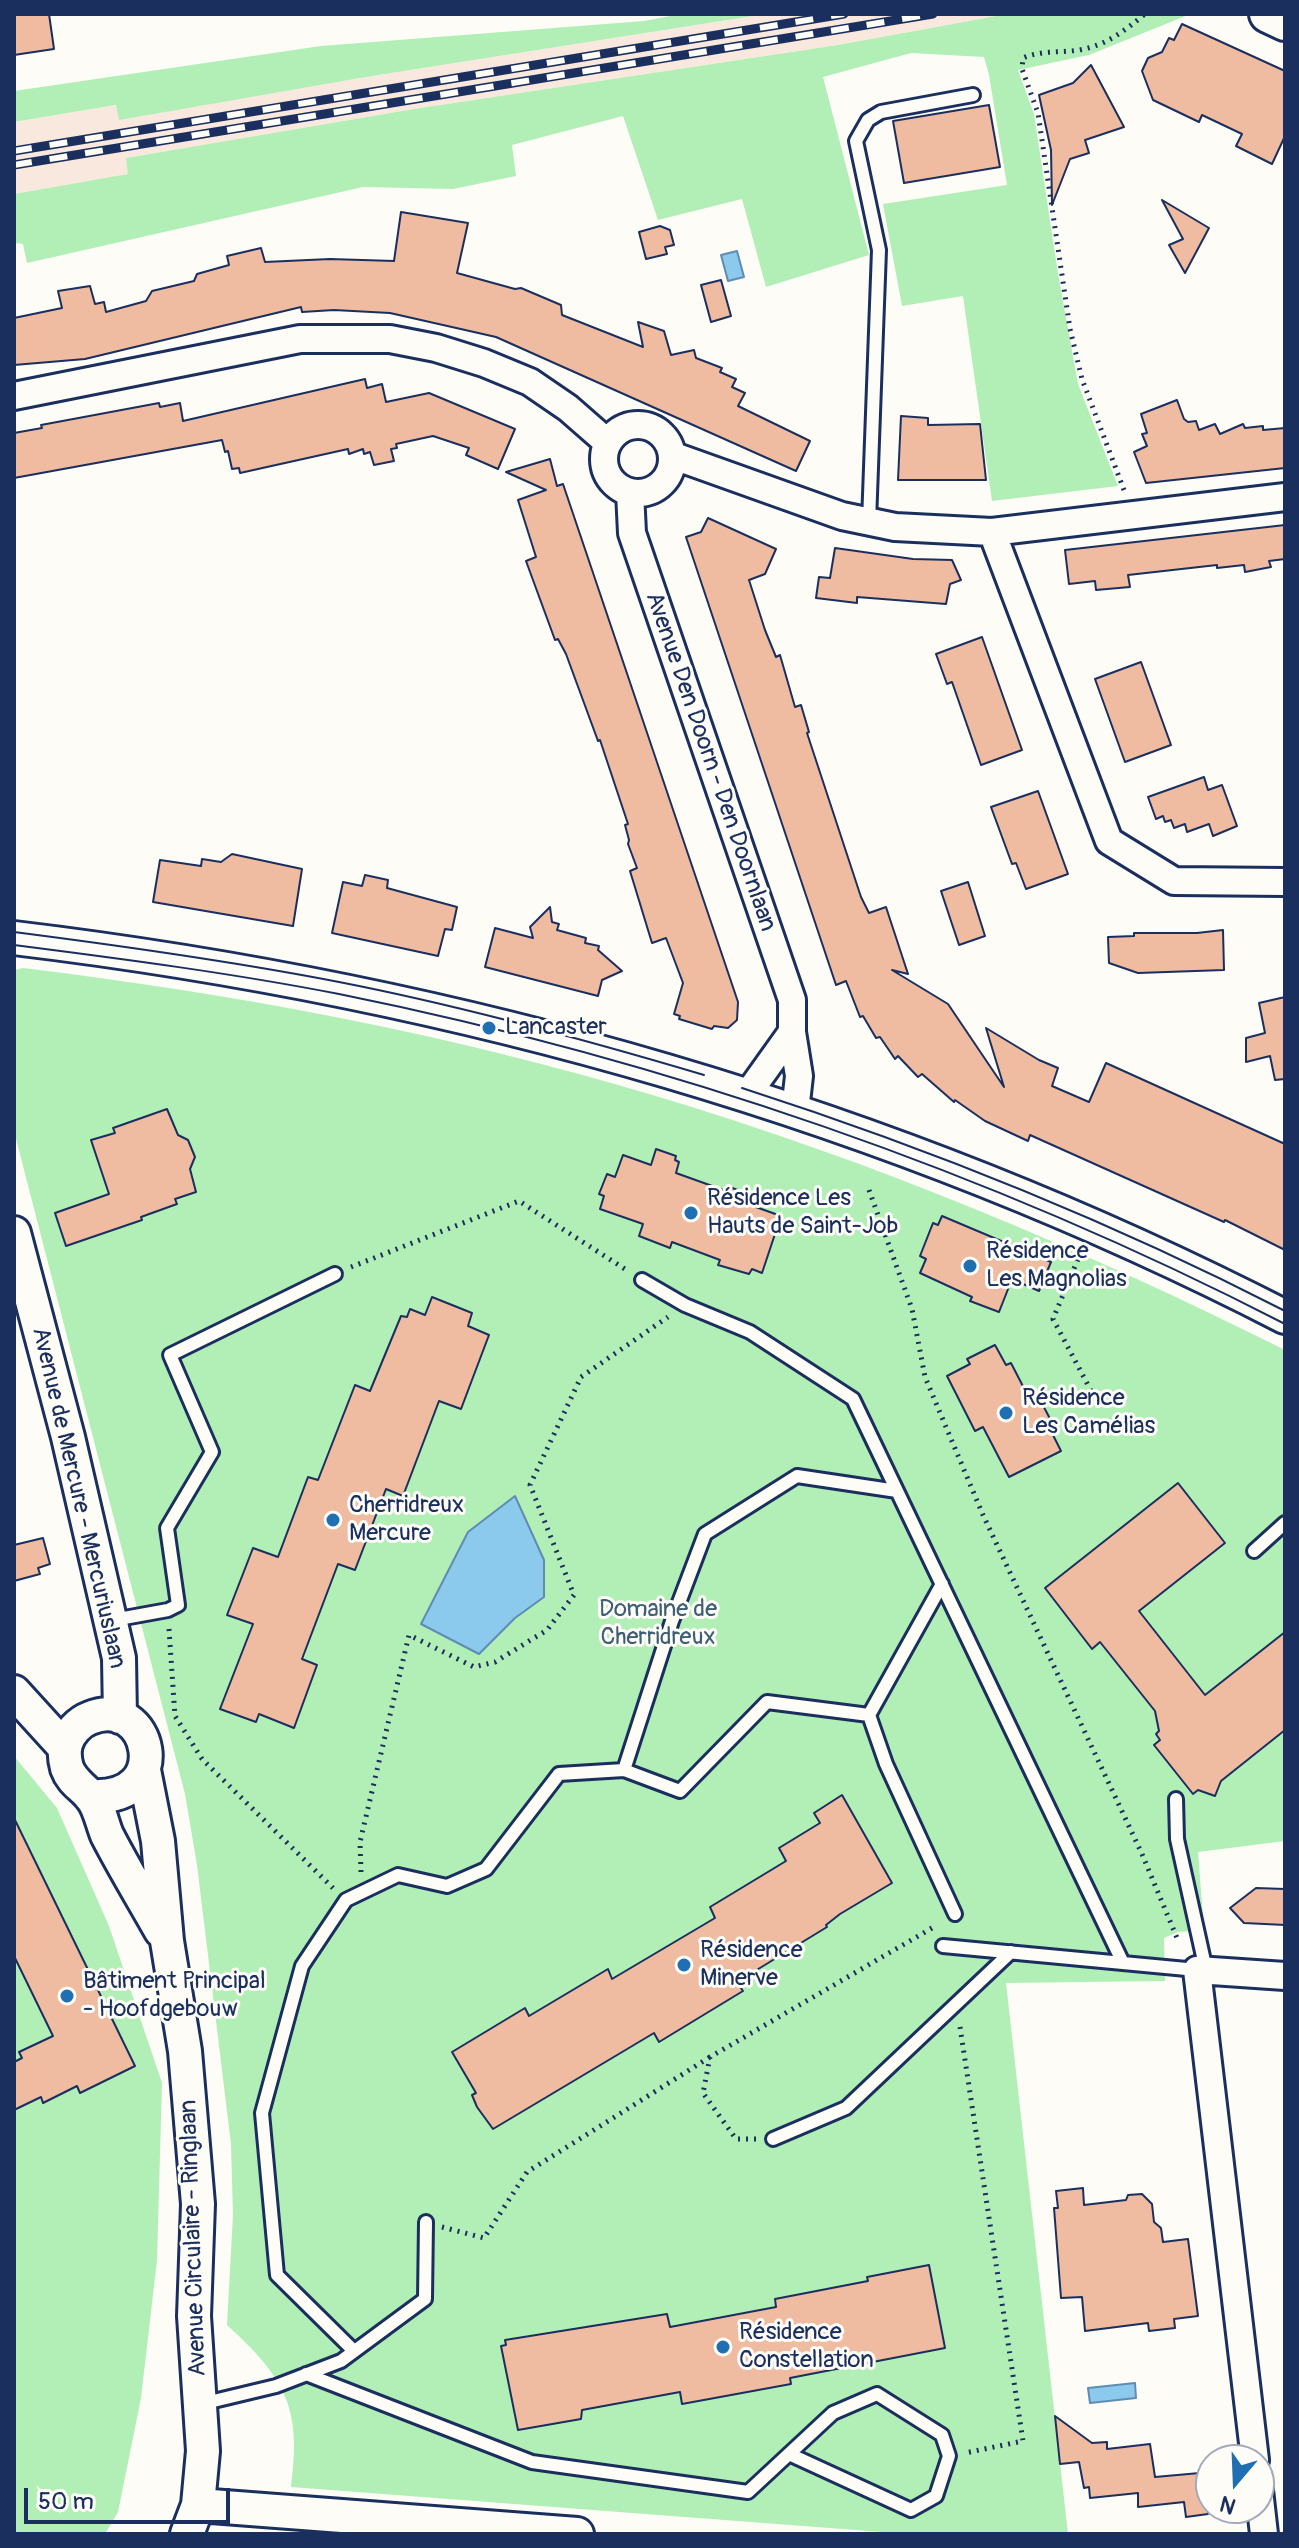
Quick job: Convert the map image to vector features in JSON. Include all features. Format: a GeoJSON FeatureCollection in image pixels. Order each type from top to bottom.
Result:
{"type":"FeatureCollection","features":[{"type":"Feature","properties":{"kind":"main road"},"geometry":{"type":"LineString","coordinates":[[1268,14],[1285,22]]}},
{"type":"Feature","properties":{"kind":"street"},"geometry":{"type":"LineString","coordinates":[[14,396],[300,339],[390,339],[436,348],[530,382],[568,408],[608,443]]}},
{"type":"Feature","properties":{"kind":"street"},"geometry":{"type":"LineString","coordinates":[[670,471],[673,459],[666,440],[647,426],[625,428],[608,443],[606,469],[619,487],[630,492],[644,494],[664,482],[670,471],[674,456],[842,516],[895,527],[992,532],[1285,497]]}},
{"type":"Feature","properties":{"kind":"street","name":"Avenue Den Doorn - Den Doornlaan"},"geometry":{"type":"LineString","coordinates":[[630,492],[632,533],[792,1000],[792,1032],[799,1076],[795,1111]]}},
{"type":"Feature","properties":{"kind":"street"},"geometry":{"type":"LineString","coordinates":[[992,532],[1109,841],[1174,881],[1285,882]]}},
{"type":"Feature","properties":{"kind":"street"},"geometry":{"type":"LineString","coordinates":[[14,938],[190,962],[340,989],[484,1020],[592,1048],[747,1095],[934,1161],[1188,1270],[1285,1317]]}},
{"type":"Feature","properties":{"kind":"street"},"geometry":{"type":"LineString","coordinates":[[747,1095],[792,1032]]}},
{"type":"Feature","properties":{"kind":"street","name":"Avenue de Mercure - Mercuriuslaan"},"geometry":{"type":"LineString","coordinates":[[14,1233],[68,1437],[119,1658],[120,1717]]}},
{"type":"Feature","properties":{"kind":"street","name":"Avenue Circulaire - Ringlaan"},"geometry":{"type":"LineString","coordinates":[[14,1692],[65,1748],[67,1766],[73,1780],[91,1796],[107,1834],[167,1941]]}},
{"type":"Feature","properties":{"kind":"street"},"geometry":{"type":"LineString","coordinates":[[65,1748],[74,1730],[89,1718],[99,1715],[120,1717]]}},
{"type":"Feature","properties":{"kind":"street","name":"Avenue Circulaire - Ringlaan"},"geometry":{"type":"LineString","coordinates":[[120,1717],[140,1733],[147,1757],[144,1770],[158,1841],[167,1941],[185,2051],[198,2204],[194,2316],[203,2451],[192,2519]]}},
{"type":"Feature","properties":{"kind":"street"},"geometry":{"type":"LineString","coordinates":[[91,1796],[117,1795],[126,1791],[134,1786],[144,1770]]}},
{"type":"Feature","properties":{"kind":"street"},"geometry":{"type":"LineString","coordinates":[[1253,2444],[1201,1970],[1285,1976]]}},
{"type":"Feature","properties":{"kind":"street"},"geometry":{"type":"LineString","coordinates":[[192,2519],[577,2534]]}},
{"type":"Feature","properties":{"kind":"lane"},"geometry":{"type":"LineString","coordinates":[[869,522],[879,250],[856,141],[868,120],[881,112],[973,95]]}},
{"type":"Feature","properties":{"kind":"lane"},"geometry":{"type":"LineString","coordinates":[[110,1621],[168,1610],[178,1605],[167,1528],[212,1452],[170,1355],[335,1274]]}},
{"type":"Feature","properties":{"kind":"lane"},"geometry":{"type":"LineString","coordinates":[[642,1280],[685,1305],[750,1332],[853,1399],[1123,1963]]}},
{"type":"Feature","properties":{"kind":"lane"},"geometry":{"type":"LineString","coordinates":[[624,1770],[672,1621],[705,1534],[797,1476],[897,1491]]}},
{"type":"Feature","properties":{"kind":"lane"},"geometry":{"type":"LineString","coordinates":[[1254,1551],[1285,1523]]}},
{"type":"Feature","properties":{"kind":"lane"},"geometry":{"type":"LineString","coordinates":[[942,1584],[869,1715],[886,1764],[955,1914]]}},
{"type":"Feature","properties":{"kind":"lane"},"geometry":{"type":"LineString","coordinates":[[354,2351],[277,2275],[262,2113],[302,1966],[346,1900],[398,1875],[447,1886],[486,1869],[559,1774],[624,1770],[680,1791],[767,1702],[869,1715]]}},
{"type":"Feature","properties":{"kind":"lane"},"geometry":{"type":"LineString","coordinates":[[943,1946],[1201,1970],[1177,1839],[1176,1799]]}},
{"type":"Feature","properties":{"kind":"lane"},"geometry":{"type":"LineString","coordinates":[[773,2139],[846,2108],[1011,1952]]}},
{"type":"Feature","properties":{"kind":"lane"},"geometry":{"type":"LineString","coordinates":[[201,2404],[276,2386],[341,2361],[425,2299],[426,2222]]}},
{"type":"Feature","properties":{"kind":"lane"},"geometry":{"type":"LineString","coordinates":[[306,2374],[532,2462],[748,2492],[833,2413],[877,2394],[942,2435],[949,2456],[936,2496],[911,2510],[789,2454]]}},
{"type":"Feature","properties":{"kind":"path"},"geometry":{"type":"LineString","coordinates":[[1133,514],[1082,379],[1070,329],[1038,113],[1022,69],[1023,58],[1032,54],[1079,50],[1111,41],[1145,14]]}},
{"type":"Feature","properties":{"kind":"path"},"geometry":{"type":"LineString","coordinates":[[869,1190],[912,1309],[925,1377],[977,1501],[1142,1854],[1174,1934],[1201,1970]]}},
{"type":"Feature","properties":{"kind":"path"},"geometry":{"type":"LineString","coordinates":[[335,1274],[519,1201],[642,1280]]}},
{"type":"Feature","properties":{"kind":"path"},"geometry":{"type":"LineString","coordinates":[[1081,1251],[1053,1319],[1097,1402]]}},
{"type":"Feature","properties":{"kind":"path"},"geometry":{"type":"LineString","coordinates":[[362,1892],[360,1842],[409,1635],[474,1667],[495,1662],[547,1630],[574,1595],[530,1485],[581,1377],[685,1305]]}},
{"type":"Feature","properties":{"kind":"path"},"geometry":{"type":"LineString","coordinates":[[168,1610],[175,1716],[202,1759],[346,1900]]}},
{"type":"Feature","properties":{"kind":"path"},"geometry":{"type":"LineString","coordinates":[[426,2222],[484,2238],[527,2172],[710,2057],[955,1914]]}},
{"type":"Feature","properties":{"kind":"path"},"geometry":{"type":"LineString","coordinates":[[949,2456],[1023,2441],[957,2003]]}},
{"type":"Feature","properties":{"kind":"path"},"geometry":{"type":"LineString","coordinates":[[710,2057],[703,2093],[736,2139],[773,2139]]}},
{"type":"Feature","properties":{"kind":"shaded area"},"geometry":{"type":"Polygon","coordinates":[[[766,14],[1007,14],[838,45],[414,109],[127,158],[129,174],[14,194],[14,122],[117,105],[119,119],[766,14]]]}},
{"type":"Feature","properties":{"kind":"green space"},"geometry":{"type":"Polygon","coordinates":[[[681,14],[766,14],[366,77],[119,120],[116,105],[14,122],[14,91],[321,46],[644,21],[681,14]]]}},
{"type":"Feature","properties":{"kind":"green space"},"geometry":{"type":"Polygon","coordinates":[[[1007,14],[1188,15],[1089,55],[1018,70],[1034,114],[1078,384],[1118,486],[992,501],[963,296],[902,306],[883,204],[1007,185],[984,57],[911,53],[823,77],[869,255],[766,287],[742,199],[658,220],[623,116],[512,145],[516,176],[453,189],[363,187],[27,263],[23,244],[14,243],[14,194],[128,174],[126,158],[414,109],[838,45],[1007,14]]]}},
{"type":"Feature","properties":{"kind":"green space","name":"Domaine de Cherridreux"},"geometry":{"type":"Polygon","coordinates":[[[23,968],[184,990],[342,1018],[500,1054],[656,1096],[737,1121],[897,1178],[1054,1242],[1285,1350],[1285,1841],[1198,1852],[1204,1930],[1178,1932],[1164,1938],[1165,1981],[1006,1983],[1068,2534],[908,2534],[291,2487],[294,2435],[285,2396],[263,2361],[227,2325],[233,2215],[231,2144],[197,1865],[185,1794],[14,1131],[14,970],[23,968]]]}},
{"type":"Feature","properties":{"kind":"green space"},"geometry":{"type":"Polygon","coordinates":[[[14,1756],[57,1808],[109,1926],[162,2083],[157,2260],[141,2398],[118,2512],[105,2534],[14,2534],[14,1756]]]}},
{"type":"Feature","properties":{"kind":"water"},"geometry":{"type":"Polygon","coordinates":[[[737,251],[744,277],[728,281],[721,255],[737,251]]]}},
{"type":"Feature","properties":{"kind":"water"},"geometry":{"type":"Polygon","coordinates":[[[515,1496],[544,1560],[544,1597],[515,1618],[479,1654],[421,1624],[468,1532],[515,1496]]]}},
{"type":"Feature","properties":{"kind":"water"},"geometry":{"type":"Polygon","coordinates":[[[1135,2383],[1136,2398],[1090,2403],[1088,2388],[1135,2383]]]}},
{"type":"Feature","properties":{"kind":"building"},"geometry":{"type":"Polygon","coordinates":[[[14,14],[49,14],[54,49],[14,55],[14,14]]]}},
{"type":"Feature","properties":{"kind":"building"},"geometry":{"type":"Polygon","coordinates":[[[1182,24],[1285,71],[1285,136],[1272,164],[1236,146],[1242,134],[1202,115],[1199,122],[1153,100],[1142,71],[1148,58],[1162,52],[1169,38],[1174,40],[1182,24]]]}},
{"type":"Feature","properties":{"kind":"building"},"geometry":{"type":"Polygon","coordinates":[[[1091,65],[1124,127],[1085,140],[1089,153],[1070,159],[1052,205],[1051,150],[1039,95],[1073,83],[1091,65]]]}},
{"type":"Feature","properties":{"kind":"building"},"geometry":{"type":"Polygon","coordinates":[[[989,105],[1000,167],[904,183],[893,121],[989,105]]]}},
{"type":"Feature","properties":{"kind":"building"},"geometry":{"type":"Polygon","coordinates":[[[1162,200],[1209,228],[1185,273],[1169,245],[1183,239],[1162,200]]]}},
{"type":"Feature","properties":{"kind":"building"},"geometry":{"type":"Polygon","coordinates":[[[401,212],[468,223],[457,273],[521,288],[561,305],[562,315],[643,347],[638,322],[664,331],[671,355],[694,350],[696,358],[722,368],[720,372],[736,379],[732,387],[745,393],[738,406],[810,441],[796,471],[496,337],[390,313],[302,312],[301,307],[85,359],[14,365],[14,318],[62,308],[58,291],[90,286],[95,304],[104,302],[106,312],[146,301],[152,291],[194,281],[197,274],[229,265],[227,256],[261,248],[265,262],[330,259],[394,261],[401,212]]]}},
{"type":"Feature","properties":{"kind":"building"},"geometry":{"type":"Polygon","coordinates":[[[660,226],[670,230],[674,245],[665,247],[667,254],[646,259],[639,232],[660,226]]]}},
{"type":"Feature","properties":{"kind":"building"},"geometry":{"type":"Polygon","coordinates":[[[721,280],[731,316],[711,322],[701,285],[721,280]]]}},
{"type":"Feature","properties":{"kind":"building"},"geometry":{"type":"Polygon","coordinates":[[[365,379],[367,388],[382,384],[386,402],[429,393],[515,429],[498,469],[466,455],[469,448],[433,436],[396,444],[397,448],[391,449],[394,461],[374,465],[370,452],[364,454],[363,449],[349,454],[348,449],[240,473],[239,468],[232,469],[222,440],[14,478],[14,433],[42,428],[41,425],[159,403],[160,407],[180,403],[183,421],[365,379]]]}},
{"type":"Feature","properties":{"kind":"building"},"geometry":{"type":"Polygon","coordinates":[[[1177,400],[1184,419],[1196,421],[1199,430],[1215,424],[1220,434],[1243,424],[1245,428],[1263,426],[1263,430],[1285,428],[1285,468],[1146,483],[1134,452],[1147,446],[1142,434],[1147,433],[1141,414],[1177,400]]]}},
{"type":"Feature","properties":{"kind":"building"},"geometry":{"type":"Polygon","coordinates":[[[901,416],[928,418],[928,425],[980,424],[986,480],[898,480],[901,416]]]}},
{"type":"Feature","properties":{"kind":"building"},"geometry":{"type":"Polygon","coordinates":[[[550,459],[557,486],[563,484],[738,1002],[737,1020],[728,1028],[714,1026],[712,1029],[679,1019],[680,1016],[674,1014],[683,983],[666,938],[652,943],[630,871],[637,868],[628,844],[625,825],[628,824],[600,740],[566,654],[558,639],[555,640],[526,561],[536,557],[518,500],[546,490],[506,472],[550,459]]]}},
{"type":"Feature","properties":{"kind":"building"},"geometry":{"type":"Polygon","coordinates":[[[708,518],[776,549],[765,574],[749,580],[776,657],[780,655],[795,707],[801,705],[807,733],[861,897],[869,913],[886,907],[908,974],[892,970],[948,1004],[1004,1087],[986,1028],[1058,1068],[1052,1086],[1089,1102],[1106,1063],[1285,1144],[1285,1250],[1225,1220],[1030,1135],[1028,1141],[985,1121],[954,1102],[922,1074],[918,1077],[898,1056],[895,1059],[880,1037],[876,1038],[863,1016],[860,1017],[846,981],[836,985],[686,537],[701,532],[708,518]]]}},
{"type":"Feature","properties":{"kind":"building"},"geometry":{"type":"Polygon","coordinates":[[[1285,525],[1285,559],[1269,561],[1271,567],[1245,572],[1244,565],[1217,568],[1217,565],[1128,575],[1130,587],[1096,590],[1095,581],[1069,584],[1065,550],[1285,525]]]}},
{"type":"Feature","properties":{"kind":"building"},"geometry":{"type":"Polygon","coordinates":[[[835,548],[913,559],[952,560],[961,580],[950,584],[946,604],[857,597],[857,603],[816,598],[819,577],[830,578],[835,548]]]}},
{"type":"Feature","properties":{"kind":"building"},"geometry":{"type":"Polygon","coordinates":[[[982,637],[1022,750],[981,765],[952,682],[947,684],[936,654],[982,637]]]}},
{"type":"Feature","properties":{"kind":"building"},"geometry":{"type":"Polygon","coordinates":[[[1141,662],[1171,745],[1125,762],[1095,679],[1141,662]]]}},
{"type":"Feature","properties":{"kind":"building"},"geometry":{"type":"Polygon","coordinates":[[[1204,777],[1208,790],[1222,785],[1237,826],[1213,836],[1209,824],[1187,832],[1185,824],[1174,828],[1171,820],[1165,822],[1163,816],[1156,819],[1148,797],[1204,777]]]}},
{"type":"Feature","properties":{"kind":"building"},"geometry":{"type":"Polygon","coordinates":[[[1038,791],[1068,874],[1026,889],[1016,863],[1012,864],[991,807],[1038,791]]]}},
{"type":"Feature","properties":{"kind":"building"},"geometry":{"type":"Polygon","coordinates":[[[232,854],[302,869],[293,926],[153,902],[160,860],[201,866],[202,859],[221,862],[232,854]]]}},
{"type":"Feature","properties":{"kind":"building"},"geometry":{"type":"Polygon","coordinates":[[[365,875],[388,880],[387,888],[457,907],[452,930],[445,929],[438,956],[332,933],[343,882],[362,886],[365,875]]]}},
{"type":"Feature","properties":{"kind":"building"},"geometry":{"type":"Polygon","coordinates":[[[968,882],[985,936],[959,945],[941,891],[968,882]]]}},
{"type":"Feature","properties":{"kind":"building"},"geometry":{"type":"Polygon","coordinates":[[[550,907],[552,922],[559,924],[557,930],[586,938],[585,943],[599,946],[598,950],[622,971],[602,980],[598,996],[485,967],[495,928],[533,938],[530,927],[550,907]]]}},
{"type":"Feature","properties":{"kind":"building"},"geometry":{"type":"Polygon","coordinates":[[[1223,930],[1224,970],[1138,973],[1109,963],[1108,937],[1134,936],[1134,933],[1223,930]]]}},
{"type":"Feature","properties":{"kind":"building"},"geometry":{"type":"Polygon","coordinates":[[[1285,997],[1285,1079],[1275,1080],[1270,1056],[1246,1062],[1246,1038],[1265,1033],[1259,1003],[1285,997]]]}},
{"type":"Feature","properties":{"kind":"building"},"geometry":{"type":"Polygon","coordinates":[[[167,1109],[178,1135],[188,1140],[195,1157],[190,1169],[196,1192],[175,1199],[177,1204],[141,1217],[142,1220],[66,1246],[55,1213],[109,1194],[91,1140],[115,1133],[113,1128],[167,1109]]]}},
{"type":"Feature","properties":{"kind":"building","name":"Résidence Les Hauts de Saint-Job"},"geometry":{"type":"Polygon","coordinates":[[[656,1149],[676,1156],[675,1160],[679,1162],[676,1173],[729,1192],[730,1187],[757,1198],[753,1206],[781,1216],[762,1273],[752,1269],[749,1274],[718,1265],[720,1260],[672,1242],[670,1248],[639,1236],[643,1224],[600,1209],[604,1196],[599,1194],[607,1174],[615,1177],[623,1155],[651,1165],[656,1149]]]}},
{"type":"Feature","properties":{"kind":"building","name":"Résidence Les Magnolias"},"geometry":{"type":"Polygon","coordinates":[[[942,1216],[1051,1262],[1039,1291],[1012,1279],[999,1312],[970,1301],[972,1297],[920,1273],[926,1259],[920,1256],[933,1223],[938,1225],[942,1216]]]}},
{"type":"Feature","properties":{"kind":"building","name":"Cherridreux Mercure"},"geometry":{"type":"Polygon","coordinates":[[[432,1297],[472,1313],[468,1326],[489,1335],[461,1409],[439,1401],[403,1496],[386,1489],[355,1570],[338,1564],[302,1659],[317,1665],[294,1728],[259,1714],[256,1722],[220,1709],[253,1624],[227,1615],[253,1548],[278,1557],[308,1477],[318,1480],[355,1385],[370,1391],[401,1316],[407,1317],[410,1309],[425,1315],[432,1297]]]}},
{"type":"Feature","properties":{"kind":"building","name":"Résidence Les Camélias"},"geometry":{"type":"Polygon","coordinates":[[[995,1345],[1006,1365],[1011,1363],[1029,1398],[1037,1394],[1057,1432],[1053,1435],[1061,1451],[1009,1477],[983,1427],[975,1431],[947,1376],[970,1364],[967,1359],[995,1345]]]}},
{"type":"Feature","properties":{"kind":"building"},"geometry":{"type":"Polygon","coordinates":[[[1178,1483],[1225,1543],[1139,1611],[1205,1695],[1285,1632],[1285,1730],[1221,1781],[1215,1796],[1198,1790],[1193,1794],[1154,1745],[1160,1740],[1156,1734],[1159,1731],[1155,1711],[1100,1642],[1092,1649],[1045,1588],[1178,1483]]]}},
{"type":"Feature","properties":{"kind":"building"},"geometry":{"type":"Polygon","coordinates":[[[43,1538],[50,1564],[38,1568],[40,1574],[14,1581],[14,1545],[43,1538]]]}},
{"type":"Feature","properties":{"kind":"building","name":"Résidence Minerve"},"geometry":{"type":"Polygon","coordinates":[[[842,1795],[892,1883],[737,1982],[743,1991],[659,2042],[654,2033],[493,2129],[477,2107],[472,2095],[476,2093],[452,2052],[525,2008],[529,2016],[608,1969],[612,1979],[715,1918],[710,1907],[786,1861],[779,1848],[820,1823],[814,1813],[842,1795]]]}},
{"type":"Feature","properties":{"kind":"building","name":"Bâtiment Principal - Hoofdgebouw"},"geometry":{"type":"Polygon","coordinates":[[[14,1818],[135,2066],[80,2093],[77,2086],[43,2103],[41,2097],[14,2110],[14,2062],[22,2058],[19,2052],[53,2036],[14,1956],[14,1818]]]}},
{"type":"Feature","properties":{"kind":"building"},"geometry":{"type":"Polygon","coordinates":[[[1256,1888],[1285,1889],[1285,1925],[1244,1923],[1230,1908],[1256,1888]]]}},
{"type":"Feature","properties":{"kind":"building"},"geometry":{"type":"Polygon","coordinates":[[[1083,2188],[1084,2205],[1126,2200],[1128,2195],[1142,2194],[1152,2204],[1154,2222],[1161,2228],[1163,2242],[1188,2239],[1198,2316],[1174,2319],[1175,2328],[1149,2331],[1148,2323],[1085,2331],[1082,2297],[1061,2298],[1054,2208],[1058,2208],[1056,2191],[1083,2188]]]}},
{"type":"Feature","properties":{"kind":"building","name":"Résidence Constellation"},"geometry":{"type":"Polygon","coordinates":[[[929,2265],[945,2348],[790,2378],[791,2384],[682,2404],[680,2392],[582,2410],[581,2419],[518,2430],[501,2346],[506,2345],[505,2340],[667,2314],[670,2327],[776,2307],[775,2299],[868,2281],[867,2277],[929,2265]]]}},
{"type":"Feature","properties":{"kind":"building"},"geometry":{"type":"Polygon","coordinates":[[[1055,2416],[1092,2443],[1107,2442],[1107,2449],[1150,2444],[1155,2477],[1195,2473],[1195,2516],[1186,2517],[1184,2502],[1138,2507],[1138,2493],[1090,2498],[1089,2487],[1084,2488],[1079,2462],[1060,2464],[1055,2416]]]}},
{"type":"Feature","properties":{"kind":"tram line"},"geometry":{"type":"LineString","coordinates":[[14,932],[136,948],[385,991],[522,1024],[704,1075]]}},
{"type":"Feature","properties":{"kind":"tram line"},"geometry":{"type":"LineString","coordinates":[[14,945],[217,973],[339,994],[583,1052],[704,1087],[823,1126],[1058,1217],[1285,1324]]}},
{"type":"Feature","properties":{"kind":"tram line"},"geometry":{"type":"LineString","coordinates":[[742,1088],[1018,1188],[1152,1247],[1285,1311]]}},
{"type":"Feature","properties":{"kind":"railway"},"geometry":{"type":"LineString","coordinates":[[14,151],[844,14]]}},
{"type":"Feature","properties":{"kind":"railway"},"geometry":{"type":"LineString","coordinates":[[14,165],[933,14]]}},
{"type":"Feature","properties":{"kind":"place","name":"Lancaster"},"geometry":{"type":"Point","coordinates":[489,1028]}},
{"type":"Feature","properties":{"kind":"place","name":"Résidence Les Hauts de Saint-Job"},"geometry":{"type":"Point","coordinates":[691,1213]}},
{"type":"Feature","properties":{"kind":"place","name":"Résidence Les Magnolias"},"geometry":{"type":"Point","coordinates":[970,1266]}},
{"type":"Feature","properties":{"kind":"place","name":"Résidence Les Camélias"},"geometry":{"type":"Point","coordinates":[1006,1413]}},
{"type":"Feature","properties":{"kind":"place","name":"Cherridreux Mercure"},"geometry":{"type":"Point","coordinates":[333,1520]}},
{"type":"Feature","properties":{"kind":"place","name":"Résidence Minerve"},"geometry":{"type":"Point","coordinates":[684,1965]}},
{"type":"Feature","properties":{"kind":"place","name":"Bâtiment Principal - Hoofdgebouw"},"geometry":{"type":"Point","coordinates":[67,1996]}},
{"type":"Feature","properties":{"kind":"place","name":"Résidence Constellation"},"geometry":{"type":"Point","coordinates":[723,2347]}}]}
